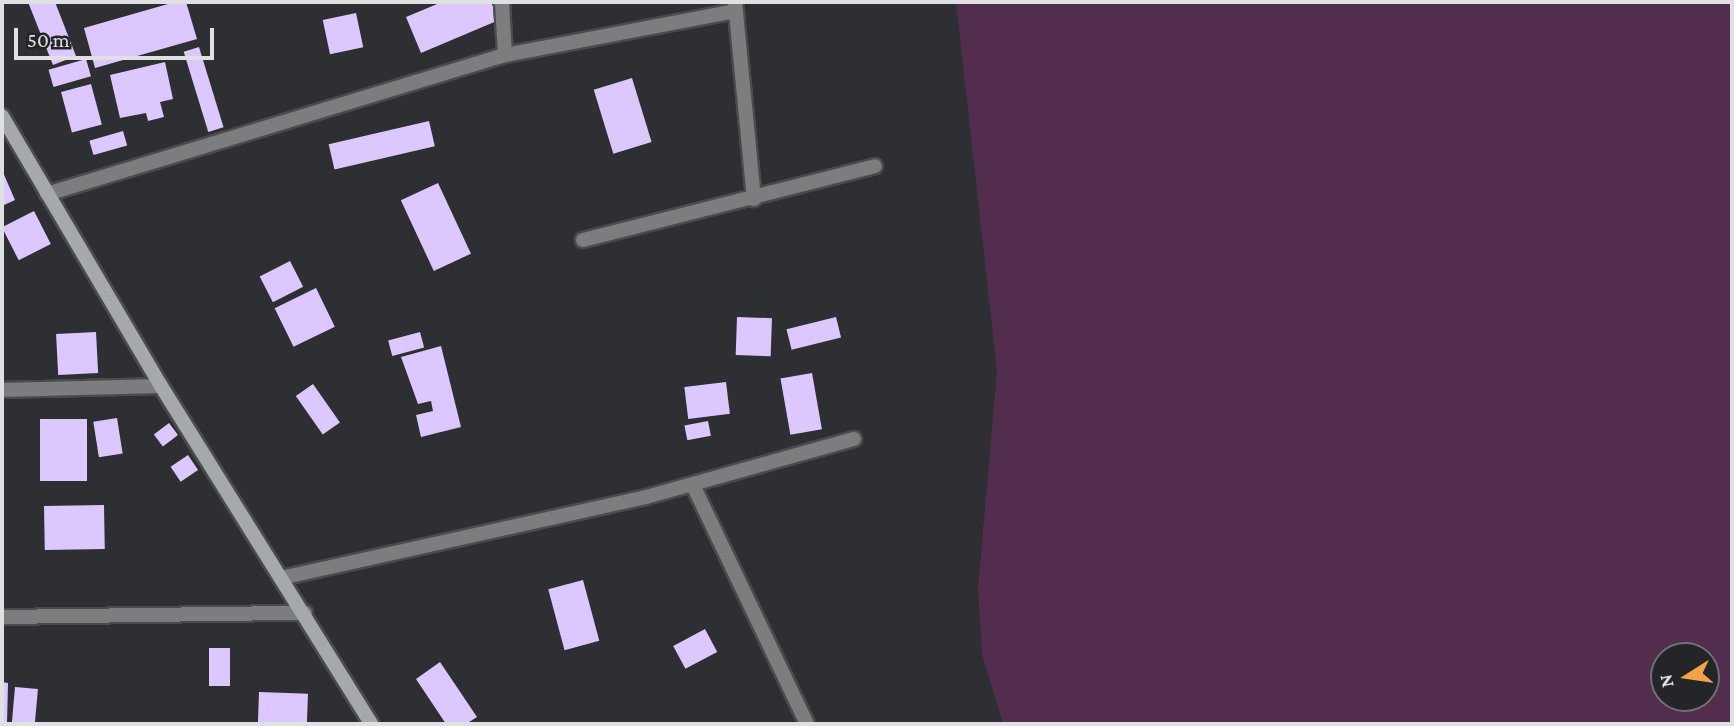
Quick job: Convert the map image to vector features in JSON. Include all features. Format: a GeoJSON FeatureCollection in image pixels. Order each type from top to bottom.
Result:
{"type":"FeatureCollection","features":[{"type":"Feature","properties":{"kind":"main road"},"geometry":{"type":"LineString","coordinates":[[2,116],[161,386],[305,613],[371,724]]}},
{"type":"Feature","properties":{"kind":"street"},"geometry":{"type":"LineString","coordinates":[[502,2],[505,55]]}},
{"type":"Feature","properties":{"kind":"street"},"geometry":{"type":"LineString","coordinates":[[47,194],[505,55],[735,6],[754,199]]}},
{"type":"Feature","properties":{"kind":"street"},"geometry":{"type":"LineString","coordinates":[[583,240],[754,199],[875,166]]}},
{"type":"Feature","properties":{"kind":"street"},"geometry":{"type":"LineString","coordinates":[[2,390],[161,386]]}},
{"type":"Feature","properties":{"kind":"street"},"geometry":{"type":"LineString","coordinates":[[281,578],[693,485],[854,439]]}},
{"type":"Feature","properties":{"kind":"street"},"geometry":{"type":"LineString","coordinates":[[693,485],[807,724]]}},
{"type":"Feature","properties":{"kind":"street"},"geometry":{"type":"LineString","coordinates":[[2,617],[305,613]]}},
{"type":"Feature","properties":{"kind":"shaded area"},"geometry":{"type":"Polygon","coordinates":[[[956,2],[1732,2],[1732,724],[1003,724],[982,654],[978,589],[997,371],[956,2]]]}},
{"type":"Feature","properties":{"kind":"building"},"geometry":{"type":"Polygon","coordinates":[[[28,2],[55,2],[76,56],[53,65],[28,2]]]}},
{"type":"Feature","properties":{"kind":"building"},"geometry":{"type":"Polygon","coordinates":[[[175,2],[186,2],[197,39],[95,68],[84,28],[175,2]]]}},
{"type":"Feature","properties":{"kind":"building"},"geometry":{"type":"Polygon","coordinates":[[[442,2],[491,2],[499,20],[421,53],[406,17],[442,2]]]}},
{"type":"Feature","properties":{"kind":"building"},"geometry":{"type":"Polygon","coordinates":[[[356,13],[363,47],[330,54],[323,20],[356,13]]]}},
{"type":"Feature","properties":{"kind":"building"},"geometry":{"type":"Polygon","coordinates":[[[199,47],[224,127],[208,132],[184,52],[199,47]]]}},
{"type":"Feature","properties":{"kind":"building"},"geometry":{"type":"Polygon","coordinates":[[[86,59],[91,76],[53,87],[49,70],[86,59]]]}},
{"type":"Feature","properties":{"kind":"building"},"geometry":{"type":"Polygon","coordinates":[[[165,62],[173,99],[160,102],[164,117],[148,121],[146,113],[120,118],[110,75],[165,62]]]}},
{"type":"Feature","properties":{"kind":"building"},"geometry":{"type":"Polygon","coordinates":[[[632,78],[652,142],[613,154],[594,90],[632,78]]]}},
{"type":"Feature","properties":{"kind":"building"},"geometry":{"type":"Polygon","coordinates":[[[91,84],[102,125],[72,133],[61,92],[91,84]]]}},
{"type":"Feature","properties":{"kind":"building"},"geometry":{"type":"Polygon","coordinates":[[[429,121],[435,146],[334,170],[329,144],[429,121]]]}},
{"type":"Feature","properties":{"kind":"building"},"geometry":{"type":"Polygon","coordinates":[[[123,131],[127,145],[93,155],[89,141],[123,131]]]}},
{"type":"Feature","properties":{"kind":"building"},"geometry":{"type":"Polygon","coordinates":[[[2,170],[15,200],[2,206],[2,170]]]}},
{"type":"Feature","properties":{"kind":"building"},"geometry":{"type":"Polygon","coordinates":[[[438,183],[471,254],[434,271],[401,200],[438,183]]]}},
{"type":"Feature","properties":{"kind":"building"},"geometry":{"type":"Polygon","coordinates":[[[34,211],[51,244],[19,260],[2,227],[34,211]]]}},
{"type":"Feature","properties":{"kind":"building"},"geometry":{"type":"Polygon","coordinates":[[[290,261],[303,287],[273,302],[260,276],[290,261]]]}},
{"type":"Feature","properties":{"kind":"building"},"geometry":{"type":"Polygon","coordinates":[[[316,288],[335,327],[294,347],[275,308],[316,288]]]}},
{"type":"Feature","properties":{"kind":"building"},"geometry":{"type":"Polygon","coordinates":[[[737,317],[772,318],[771,356],[736,355],[737,317]]]}},
{"type":"Feature","properties":{"kind":"building"},"geometry":{"type":"Polygon","coordinates":[[[836,317],[841,337],[792,350],[787,329],[836,317]]]}},
{"type":"Feature","properties":{"kind":"building"},"geometry":{"type":"Polygon","coordinates":[[[96,332],[98,373],[58,375],[56,334],[96,332]]]}},
{"type":"Feature","properties":{"kind":"building"},"geometry":{"type":"Polygon","coordinates":[[[420,332],[424,347],[392,356],[388,341],[420,332]]]}},
{"type":"Feature","properties":{"kind":"building"},"geometry":{"type":"Polygon","coordinates":[[[441,346],[461,427],[421,437],[416,415],[433,411],[431,401],[418,404],[401,357],[441,346]]]}},
{"type":"Feature","properties":{"kind":"building"},"geometry":{"type":"Polygon","coordinates":[[[812,373],[822,429],[790,435],[780,379],[812,373]]]}},
{"type":"Feature","properties":{"kind":"building"},"geometry":{"type":"Polygon","coordinates":[[[726,382],[730,414],[688,419],[684,387],[726,382]]]}},
{"type":"Feature","properties":{"kind":"building"},"geometry":{"type":"Polygon","coordinates":[[[313,384],[340,423],[323,435],[296,396],[313,384]]]}},
{"type":"Feature","properties":{"kind":"building"},"geometry":{"type":"Polygon","coordinates":[[[117,418],[123,454],[99,457],[93,422],[117,418]]]}},
{"type":"Feature","properties":{"kind":"building"},"geometry":{"type":"Polygon","coordinates":[[[40,419],[87,419],[87,481],[40,481],[40,419]]]}},
{"type":"Feature","properties":{"kind":"building"},"geometry":{"type":"Polygon","coordinates":[[[708,421],[711,436],[687,440],[684,426],[708,421]]]}},
{"type":"Feature","properties":{"kind":"building"},"geometry":{"type":"Polygon","coordinates":[[[169,423],[178,435],[163,446],[154,434],[169,423]]]}},
{"type":"Feature","properties":{"kind":"building"},"geometry":{"type":"Polygon","coordinates":[[[188,455],[198,470],[181,482],[171,467],[188,455]]]}},
{"type":"Feature","properties":{"kind":"building"},"geometry":{"type":"Polygon","coordinates":[[[104,505],[105,549],[45,550],[44,506],[104,505]]]}},
{"type":"Feature","properties":{"kind":"building"},"geometry":{"type":"Polygon","coordinates":[[[583,580],[599,641],[565,650],[548,589],[583,580]]]}},
{"type":"Feature","properties":{"kind":"building"},"geometry":{"type":"Polygon","coordinates":[[[705,629],[717,652],[685,669],[673,646],[705,629]]]}},
{"type":"Feature","properties":{"kind":"building"},"geometry":{"type":"Polygon","coordinates":[[[209,648],[230,648],[230,686],[209,686],[209,648]]]}},
{"type":"Feature","properties":{"kind":"building"},"geometry":{"type":"Polygon","coordinates":[[[440,662],[477,717],[466,724],[446,724],[416,679],[440,662]]]}},
{"type":"Feature","properties":{"kind":"building"},"geometry":{"type":"Polygon","coordinates":[[[2,682],[8,683],[7,724],[2,724],[2,682]]]}},
{"type":"Feature","properties":{"kind":"building"},"geometry":{"type":"Polygon","coordinates":[[[15,687],[38,689],[35,724],[12,724],[15,687]]]}},
{"type":"Feature","properties":{"kind":"building"},"geometry":{"type":"Polygon","coordinates":[[[259,692],[308,694],[307,724],[258,724],[259,692]]]}}]}
